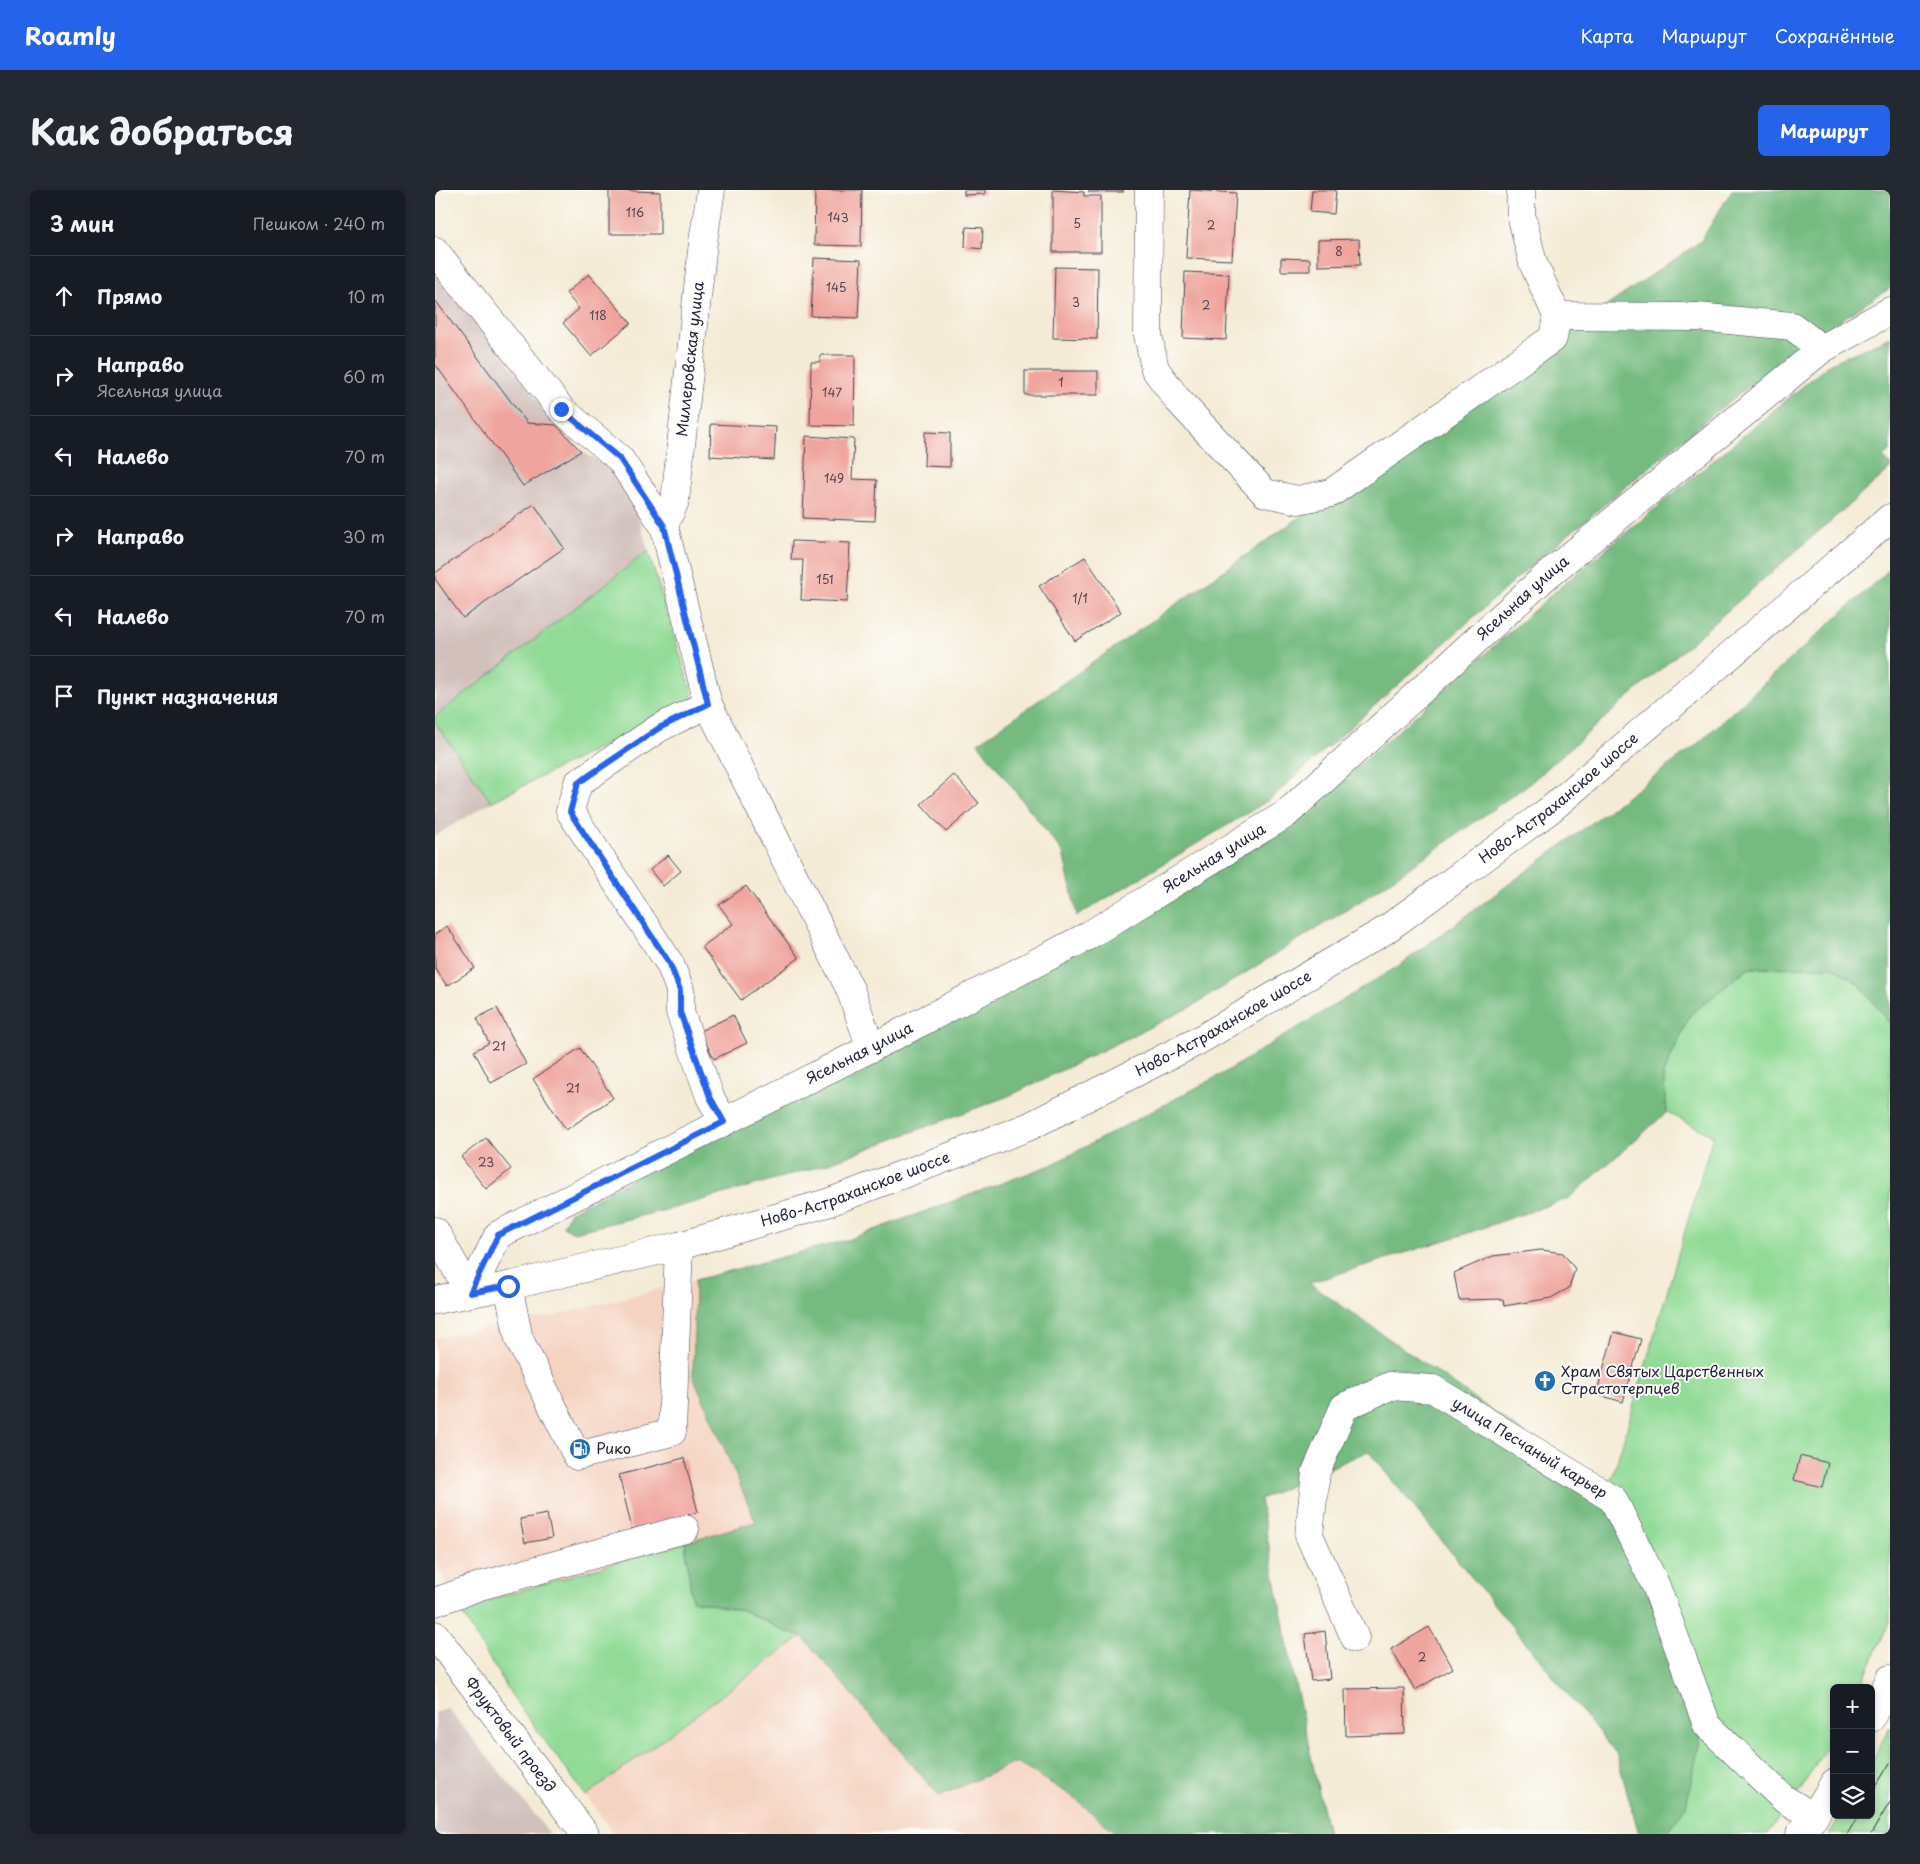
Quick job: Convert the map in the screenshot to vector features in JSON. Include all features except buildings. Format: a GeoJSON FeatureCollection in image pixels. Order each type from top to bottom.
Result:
{"type":"FeatureCollection","features":[{"type":"Feature","properties":{"kind":"street","name":"Миллеровская улица"},"geometry":{"type":"LineString","coordinates":[[664,526],[675,502],[702,252],[711,190]]}},
{"type":"Feature","properties":{"kind":"street"},"geometry":{"type":"LineString","coordinates":[[1149,190],[1148,335],[1155,369],[1177,399],[1265,493],[1298,500],[1331,493],[1553,338],[1557,316],[1533,263],[1521,214],[1521,190]]}},
{"type":"Feature","properties":{"kind":"street"},"geometry":{"type":"LineString","coordinates":[[435,251],[561,409],[620,459],[664,526],[708,704],[850,989],[871,1048]]}},
{"type":"Feature","properties":{"kind":"street","name":"Ясельная улица"},"geometry":{"type":"LineString","coordinates":[[470,1293],[498,1235],[871,1048],[1086,937],[1286,814],[1545,577],[1822,349],[1890,311]]}},
{"type":"Feature","properties":{"kind":"street"},"geometry":{"type":"LineString","coordinates":[[1557,316],[1697,317],[1793,326],[1822,349]]}},
{"type":"Feature","properties":{"kind":"street","name":"Ново-Астраханское шоссе"},"geometry":{"type":"LineString","coordinates":[[435,1300],[508,1286],[679,1246],[827,1203],[1028,1127],[1198,1041],[1384,931],[1551,809],[1890,518]]}},
{"type":"Feature","properties":{"kind":"street"},"geometry":{"type":"LineString","coordinates":[[708,704],[659,728],[578,783],[570,812],[670,964],[680,990],[680,1012],[710,1097],[724,1122]]}},
{"type":"Feature","properties":{"kind":"street"},"geometry":{"type":"LineString","coordinates":[[435,1231],[470,1293]]}},
{"type":"Feature","properties":{"kind":"street"},"geometry":{"type":"LineString","coordinates":[[508,1286],[519,1339],[577,1456],[672,1432],[679,1246]]}},
{"type":"Feature","properties":{"kind":"street","name":"улица Песчаный карьер"},"geometry":{"type":"LineString","coordinates":[[1355,1638],[1309,1535],[1316,1472],[1344,1407],[1390,1386],[1433,1389],[1613,1499],[1656,1586],[1707,1725],[1784,1799],[1807,1826]]}},
{"type":"Feature","properties":{"kind":"street"},"geometry":{"type":"LineString","coordinates":[[435,1602],[480,1586],[685,1529]]}},
{"type":"Feature","properties":{"kind":"street","name":"Фруктовый проезд"},"geometry":{"type":"LineString","coordinates":[[435,1635],[585,1834]]}},
{"type":"Feature","properties":{"kind":"street"},"geometry":{"type":"LineString","coordinates":[[1875,1710],[1890,1680]]}},
{"type":"Feature","properties":{"kind":"street"},"geometry":{"type":"LineString","coordinates":[[1807,1826],[1830,1789]]}},
{"type":"Feature","properties":{"kind":"shaded area"},"geometry":{"type":"Polygon","coordinates":[[[435,265],[556,425],[581,451],[615,471],[635,502],[648,551],[435,717],[435,265]]]}},
{"type":"Feature","properties":{"kind":"shaded area"},"geometry":{"type":"Polygon","coordinates":[[[435,722],[491,802],[435,836],[435,722]]]}},
{"type":"Feature","properties":{"kind":"shaded area","name":"Рико"},"geometry":{"type":"Polygon","coordinates":[[[695,1280],[693,1376],[756,1522],[459,1609],[435,1560],[435,1338],[553,1316],[695,1280]]]}},
{"type":"Feature","properties":{"kind":"shaded area"},"geometry":{"type":"Polygon","coordinates":[[[802,1636],[939,1796],[1017,1762],[1072,1796],[1117,1834],[614,1834],[586,1796],[802,1636]]]}},
{"type":"Feature","properties":{"kind":"shaded area"},"geometry":{"type":"Polygon","coordinates":[[[447,1707],[550,1834],[435,1834],[435,1713],[447,1707]]]}},
{"type":"Feature","properties":{"kind":"green space"},"geometry":{"type":"Polygon","coordinates":[[[1732,190],[1890,190],[1890,288],[1804,344],[1716,412],[1534,563],[1269,800],[1077,916],[1063,853],[978,743],[1296,520],[1701,241],[1732,190]]]}},
{"type":"Feature","properties":{"kind":"green space"},"geometry":{"type":"Polygon","coordinates":[[[1890,337],[1890,451],[1883,457],[1890,464],[1890,469],[1529,784],[1367,897],[1189,1008],[1011,1095],[824,1165],[678,1207],[574,1232],[563,1226],[570,1212],[1292,825],[1558,589],[1831,363],[1890,337]]]}},
{"type":"Feature","properties":{"kind":"green space"},"geometry":{"type":"Polygon","coordinates":[[[648,551],[694,700],[491,802],[435,722],[435,717],[648,551]]]}},
{"type":"Feature","properties":{"kind":"green space"},"geometry":{"type":"Polygon","coordinates":[[[1890,569],[1890,1024],[1860,985],[1833,967],[1748,968],[1690,1015],[1663,1074],[1667,1112],[1569,1198],[1465,1234],[1309,1283],[1597,1484],[1647,1589],[1700,1740],[1686,1806],[1666,1834],[1639,1834],[1616,1753],[1368,1451],[1260,1499],[1292,1669],[1328,1834],[1117,1834],[1072,1796],[1017,1762],[939,1796],[802,1636],[784,1631],[744,1611],[692,1600],[685,1542],[756,1522],[693,1376],[695,1280],[847,1240],[1051,1165],[1222,1074],[1400,965],[1694,747],[1890,569]]]}},
{"type":"Feature","properties":{"kind":"green space"},"geometry":{"type":"Polygon","coordinates":[[[1833,967],[1860,985],[1890,1024],[1890,1620],[1862,1684],[1830,1684],[1830,1741],[1801,1789],[1767,1834],[1666,1834],[1686,1806],[1700,1740],[1647,1589],[1597,1484],[1612,1479],[1713,1136],[1667,1112],[1663,1074],[1690,1015],[1748,968],[1833,967]]]}},
{"type":"Feature","properties":{"kind":"green space"},"geometry":{"type":"Polygon","coordinates":[[[685,1542],[692,1600],[744,1611],[784,1631],[802,1636],[586,1796],[516,1702],[459,1609],[685,1542]]]}},
{"type":"Feature","properties":{"kind":"green space"},"geometry":{"type":"Polygon","coordinates":[[[1890,1727],[1890,1834],[1829,1834],[1838,1819],[1875,1819],[1875,1754],[1890,1727]]]}},
{"type":"Feature","properties":{"kind":"tram line"},"geometry":{"type":"LineString","coordinates":[[1875,1787],[1890,1763]]}},
{"type":"Feature","properties":{"kind":"tram line"},"geometry":{"type":"LineString","coordinates":[[1871,1834],[1890,1802]]}},
{"type":"Feature","properties":{"kind":"tram line"},"geometry":{"type":"LineString","coordinates":[[1847,1834],[1856,1819]]}},
{"type":"Feature","properties":{"kind":"place","name":"Храм Святых Царственных Страстотерпцев"},"geometry":{"type":"Point","coordinates":[1545,1381]}},
{"type":"Feature","properties":{"kind":"place","name":"Рико"},"geometry":{"type":"Point","coordinates":[580,1449]}},
{"type":"Feature","properties":{"kind":"route"},"geometry":{"type":"LineString","coordinates":[[508,1286],[470,1293],[498,1235],[724,1122],[710,1097],[680,1012],[680,990],[670,964],[570,812],[578,783],[659,728],[708,704],[664,526],[620,459],[561,409]]}}]}
